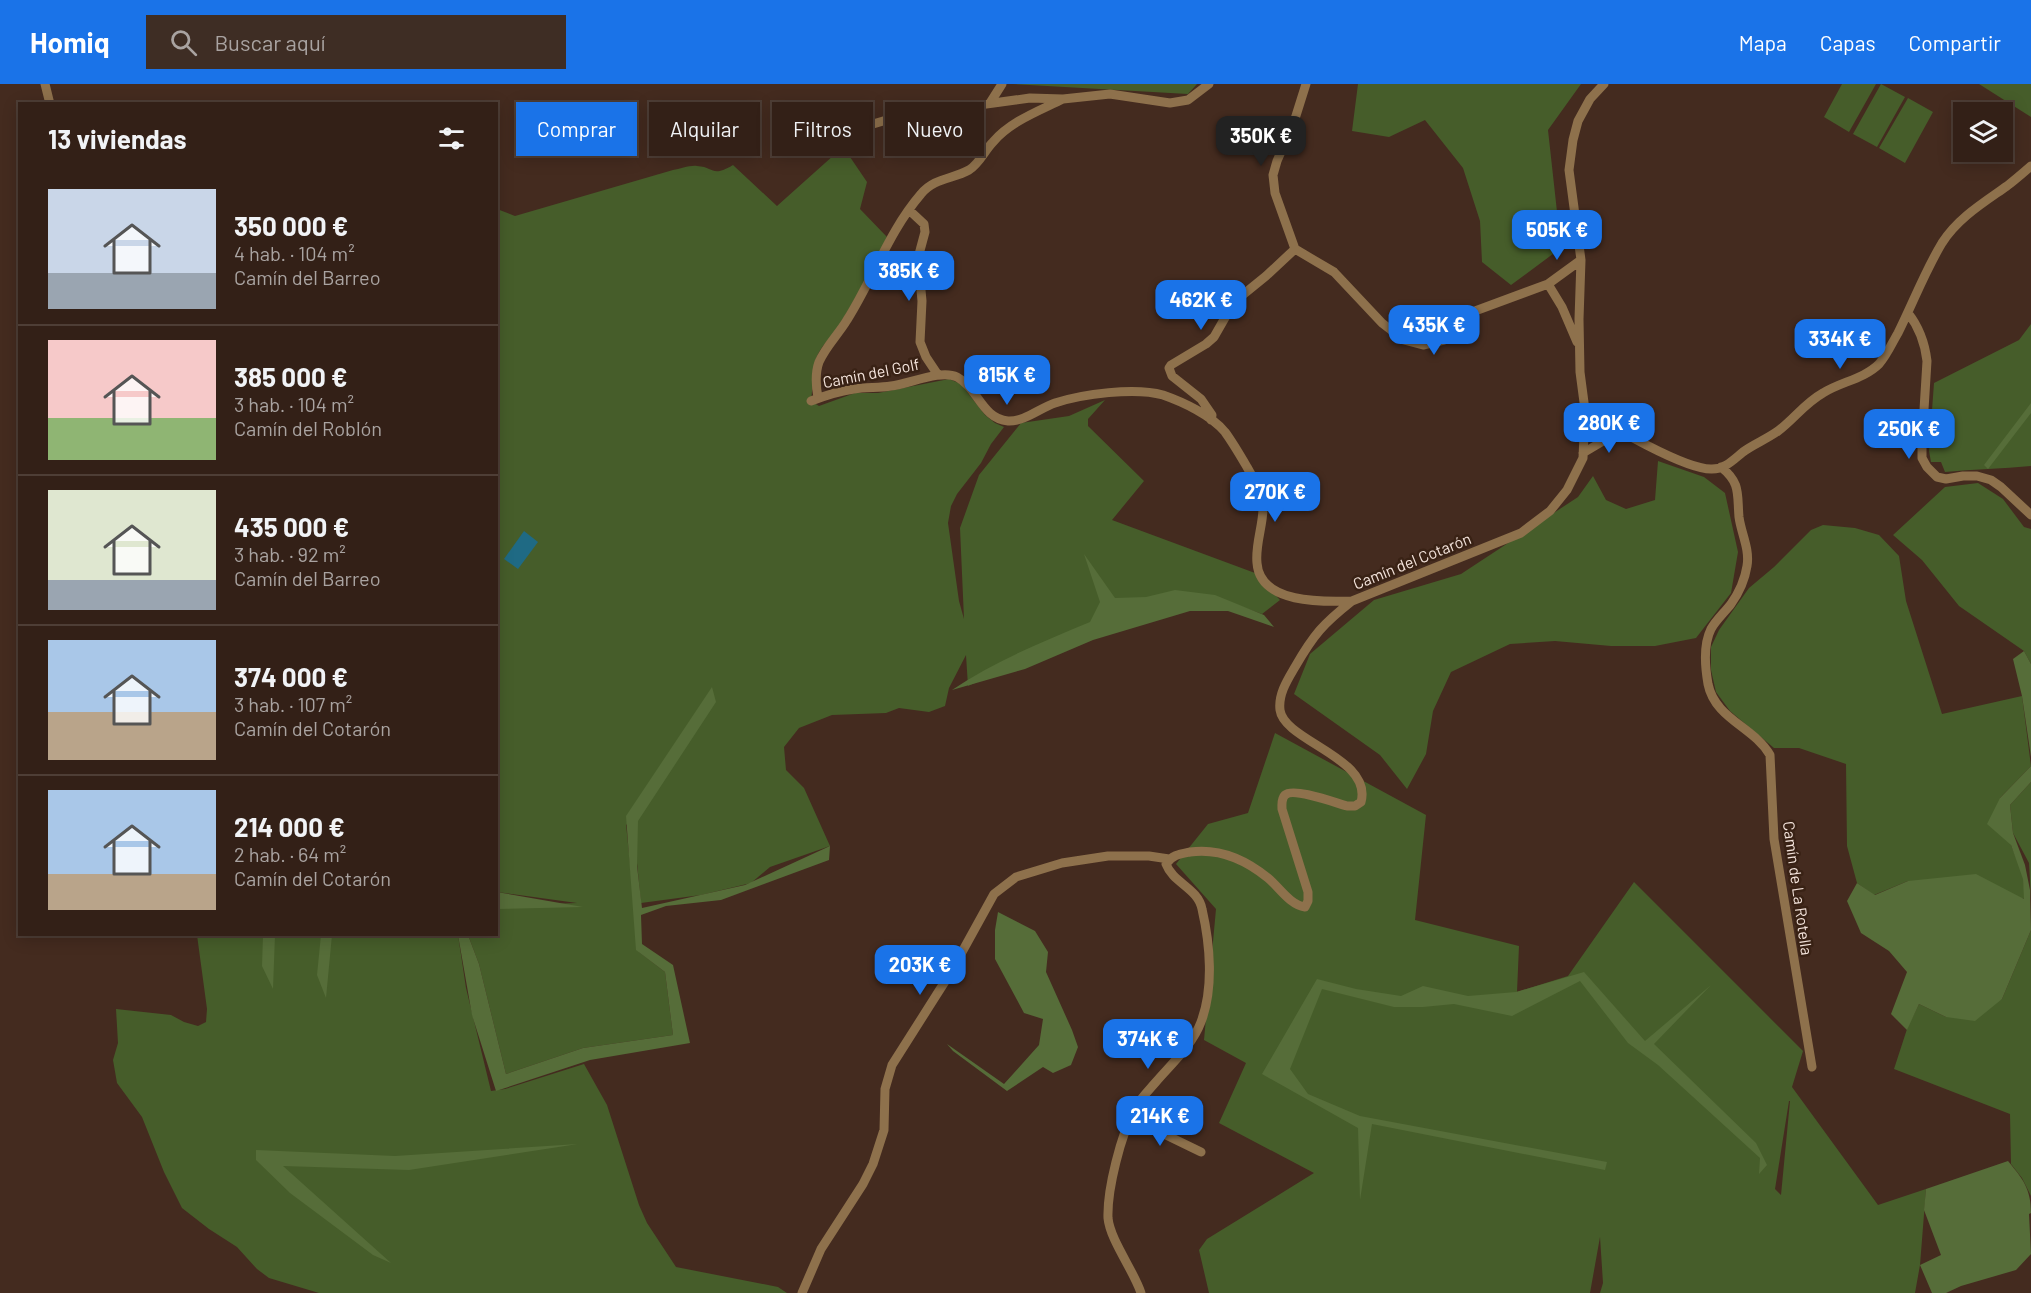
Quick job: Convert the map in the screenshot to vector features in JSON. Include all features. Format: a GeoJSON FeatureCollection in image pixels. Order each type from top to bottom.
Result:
{"type":"FeatureCollection","features":[{"type":"Feature","properties":{"kind":"street"},"geometry":{"type":"LineString","coordinates":[[45,84],[50,102]]}},
{"type":"Feature","properties":{"kind":"street"},"geometry":{"type":"LineString","coordinates":[[990,104],[1002,84]]}},
{"type":"Feature","properties":{"kind":"street"},"geometry":{"type":"LineString","coordinates":[[873,124],[900,116],[941,116],[979,105],[1030,98],[1063,99],[1110,94],[1170,103],[1188,100],[1209,84]]}},
{"type":"Feature","properties":{"kind":"street"},"geometry":{"type":"LineString","coordinates":[[1306,84],[1273,175],[1275,193],[1295,249],[1334,272],[1382,323],[1404,340],[1423,345],[1444,340],[1475,311],[1548,284],[1581,260]]}},
{"type":"Feature","properties":{"kind":"street","name":"Camín del Cotarón"},"geometry":{"type":"LineString","coordinates":[[1169,859],[1177,855],[1202,851],[1225,854],[1248,865],[1268,879],[1293,902],[1305,907],[1308,892],[1282,809],[1284,795],[1289,792],[1298,792],[1347,806],[1355,806],[1363,795],[1357,781],[1345,764],[1284,719],[1280,710],[1283,689],[1312,638],[1329,619],[1352,602],[1521,533],[1550,511],[1567,490],[1583,453],[1584,410],[1580,372],[1581,260],[1569,170],[1578,121],[1590,99],[1604,84]]}},
{"type":"Feature","properties":{"kind":"street"},"geometry":{"type":"LineString","coordinates":[[938,375],[926,357],[920,342],[922,301],[918,258],[925,232],[924,224],[909,210],[929,186],[970,169],[992,142],[1010,126],[1063,99]]}},
{"type":"Feature","properties":{"kind":"street"},"geometry":{"type":"LineString","coordinates":[[1584,410],[1679,461],[1710,470],[1721,468],[1776,433],[1808,402],[1826,390],[1873,369],[1886,355],[1944,240],[1965,216],[2008,186],[2031,166]]}},
{"type":"Feature","properties":{"kind":"street","name":"Camín del Golf"},"geometry":{"type":"LineString","coordinates":[[909,210],[892,235],[847,320],[827,346],[818,364],[814,400],[854,389],[893,386],[938,375],[955,376],[963,381],[987,411],[997,418],[1009,421],[1056,403],[1091,396],[1135,391],[1161,395],[1186,405],[1223,430],[1262,495],[1263,508],[1256,562],[1260,575],[1272,588],[1289,597],[1310,601],[1352,602]]}},
{"type":"Feature","properties":{"kind":"street"},"geometry":{"type":"LineString","coordinates":[[1211,420],[1212,415],[1207,406],[1172,376],[1169,368],[1173,362],[1211,340],[1234,302],[1295,249]]}},
{"type":"Feature","properties":{"kind":"street"},"geometry":{"type":"LineString","coordinates":[[1548,284],[1562,307],[1580,349]]}},
{"type":"Feature","properties":{"kind":"street"},"geometry":{"type":"LineString","coordinates":[[1908,313],[1914,321],[1927,354],[1922,442],[1922,458],[1927,467],[1936,477],[1946,479],[1977,476],[1990,480],[2001,487],[2031,515]]}},
{"type":"Feature","properties":{"kind":"street"},"geometry":{"type":"LineString","coordinates":[[1583,453],[1620,431]]}},
{"type":"Feature","properties":{"kind":"street","name":"Camín de La Rotella"},"geometry":{"type":"LineString","coordinates":[[1721,468],[1736,485],[1739,518],[1748,558],[1744,578],[1732,602],[1713,626],[1706,640],[1708,686],[1722,710],[1763,744],[1770,755],[1774,839],[1812,1067]]}},
{"type":"Feature","properties":{"kind":"street"},"geometry":{"type":"LineString","coordinates":[[802,1293],[820,1248],[863,1184],[873,1164],[884,1130],[885,1089],[892,1065],[951,972],[994,894],[1016,877],[1062,863],[1108,856],[1149,856],[1169,859],[1166,864],[1168,870],[1191,891],[1202,905],[1209,962],[1207,999],[1201,1022],[1191,1042],[1136,1107],[1119,1155],[1108,1199],[1108,1221],[1141,1293]]}},
{"type":"Feature","properties":{"kind":"street"},"geometry":{"type":"LineString","coordinates":[[1131,1118],[1201,1152]]}},
{"type":"Feature","properties":{"kind":"green space"},"geometry":{"type":"Polygon","coordinates":[[[1012,84],[1197,84],[1188,94],[1012,84]]]}},
{"type":"Feature","properties":{"kind":"green space"},"geometry":{"type":"Polygon","coordinates":[[[1358,84],[1581,84],[1548,130],[1561,248],[1511,285],[1482,262],[1480,221],[1463,168],[1425,120],[1389,137],[1352,131],[1358,84]]]}},
{"type":"Feature","properties":{"kind":"green space"},"geometry":{"type":"Polygon","coordinates":[[[1842,84],[1876,84],[1849,132],[1824,117],[1842,84]]]}},
{"type":"Feature","properties":{"kind":"green space"},"geometry":{"type":"Polygon","coordinates":[[[1881,84],[1905,97],[1877,147],[1853,134],[1881,84]]]}},
{"type":"Feature","properties":{"kind":"green space"},"geometry":{"type":"Polygon","coordinates":[[[1979,84],[2031,84],[2031,117],[2013,106],[2013,102],[2007,102],[1979,84]]]}},
{"type":"Feature","properties":{"kind":"green space"},"geometry":{"type":"Polygon","coordinates":[[[1908,98],[1933,112],[1905,163],[1879,148],[1908,98]]]}},
{"type":"Feature","properties":{"kind":"green space"},"geometry":{"type":"Polygon","coordinates":[[[833,156],[849,156],[867,182],[860,209],[887,237],[837,329],[817,357],[813,372],[811,401],[819,406],[855,393],[878,393],[949,379],[961,384],[985,415],[1004,427],[951,506],[948,523],[959,601],[964,619],[960,528],[979,475],[1021,423],[1069,416],[1105,400],[1088,419],[1088,426],[1144,481],[1112,520],[1255,573],[1280,600],[1262,614],[1229,602],[1109,625],[968,686],[966,655],[949,688],[945,706],[929,712],[899,708],[886,713],[832,715],[799,728],[784,747],[786,770],[804,788],[830,846],[770,867],[751,883],[701,895],[641,903],[634,833],[626,824],[639,952],[665,972],[673,1035],[583,1048],[506,1074],[479,964],[468,936],[498,936],[498,906],[577,903],[498,892],[498,209],[515,216],[673,170],[694,166],[721,171],[733,165],[777,206],[833,156]]]}},
{"type":"Feature","properties":{"kind":"green space"},"geometry":{"type":"Polygon","coordinates":[[[2031,324],[2031,466],[1945,472],[1941,462],[1931,462],[1929,451],[1934,383],[2019,340],[2031,324]]]}},
{"type":"Feature","properties":{"kind":"green space"},"geometry":{"type":"Polygon","coordinates":[[[2031,403],[2031,413],[1988,469],[1984,465],[2031,403]]]}},
{"type":"Feature","properties":{"kind":"green space"},"geometry":{"type":"Polygon","coordinates":[[[1658,461],[1704,477],[1725,493],[1738,552],[1731,593],[1696,638],[1655,646],[1611,646],[1555,641],[1510,644],[1451,672],[1433,711],[1426,754],[1407,789],[1380,755],[1294,694],[1310,654],[1374,600],[1461,574],[1578,497],[1593,476],[1606,500],[1626,509],[1655,500],[1658,461]]]}},
{"type":"Feature","properties":{"kind":"green space"},"geometry":{"type":"Polygon","coordinates":[[[1978,483],[2003,499],[2024,527],[2031,529],[2031,664],[2024,651],[1959,606],[1922,560],[1893,535],[1945,487],[1978,483]]]}},
{"type":"Feature","properties":{"kind":"green space"},"geometry":{"type":"Polygon","coordinates":[[[1823,525],[1855,528],[1879,535],[1899,556],[1906,601],[1942,714],[2022,696],[2031,766],[2000,798],[2011,845],[2023,875],[2025,899],[1908,881],[1874,895],[1857,883],[1847,846],[1846,764],[1799,748],[1774,748],[1730,711],[1716,692],[1711,670],[1711,647],[1719,630],[1749,588],[1811,530],[1823,525]]]}},
{"type":"Feature","properties":{"kind":"green space"},"geometry":{"type":"Polygon","coordinates":[[[1084,554],[1115,598],[1146,597],[1175,590],[1215,595],[1264,615],[1274,627],[1228,611],[1190,611],[1093,640],[1025,669],[952,690],[1002,661],[1090,622],[1100,602],[1084,554]]]}},
{"type":"Feature","properties":{"kind":"green space"},"geometry":{"type":"Polygon","coordinates":[[[2024,651],[2031,664],[2031,757],[2022,696],[2013,659],[2024,651]]]}},
{"type":"Feature","properties":{"kind":"green space"},"geometry":{"type":"Polygon","coordinates":[[[712,687],[716,702],[638,821],[637,866],[642,908],[745,885],[830,846],[829,860],[721,900],[666,906],[641,915],[642,944],[673,965],[690,1043],[590,1060],[496,1091],[472,1015],[458,936],[468,936],[479,964],[506,1074],[583,1048],[673,1035],[665,972],[636,950],[626,816],[712,687]]]}},
{"type":"Feature","properties":{"kind":"green space"},"geometry":{"type":"Polygon","coordinates":[[[1275,733],[1426,815],[1415,920],[1519,946],[1517,992],[1568,976],[1634,882],[1803,1051],[1792,1087],[1878,1205],[1926,1189],[1920,1265],[1915,1293],[1600,1293],[1603,1283],[1600,1237],[1590,1293],[1209,1293],[1199,1250],[1207,1239],[1314,1173],[1219,1123],[1246,1063],[1204,1040],[1216,909],[1176,864],[1208,824],[1248,813],[1275,733]],[[1790,1101],[1775,1189],[1781,1195],[1790,1101]]]}},
{"type":"Feature","properties":{"kind":"green space"},"geometry":{"type":"Polygon","coordinates":[[[2031,766],[2031,782],[2010,805],[2013,833],[2025,865],[2030,890],[2031,930],[2002,999],[1975,1021],[1946,1017],[1919,1004],[1907,1030],[1891,1014],[1907,972],[1889,951],[1861,933],[1847,901],[1857,883],[1875,895],[1908,881],[1976,874],[2024,899],[2023,879],[2011,845],[1987,824],[2000,798],[2031,766]]]}},
{"type":"Feature","properties":{"kind":"green space"},"geometry":{"type":"Polygon","coordinates":[[[2031,782],[2031,899],[2029,863],[2013,833],[2010,805],[2031,782]]]}},
{"type":"Feature","properties":{"kind":"green space"},"geometry":{"type":"Polygon","coordinates":[[[498,892],[583,907],[498,909],[498,892]]]}},
{"type":"Feature","properties":{"kind":"green space"},"geometry":{"type":"Polygon","coordinates":[[[998,912],[1035,931],[1048,952],[1046,972],[1078,1047],[1071,1065],[1053,1073],[1043,1067],[1007,1091],[953,1051],[947,1044],[1004,1084],[1039,1045],[1043,1019],[1024,1013],[995,959],[995,930],[998,912]]]}},
{"type":"Feature","properties":{"kind":"green space"},"geometry":{"type":"Polygon","coordinates":[[[2031,930],[2031,1196],[2022,1178],[2011,1164],[2010,1114],[1894,1069],[1908,1026],[1919,1004],[1946,1017],[2002,999],[2031,930]]]}},
{"type":"Feature","properties":{"kind":"green space"},"geometry":{"type":"Polygon","coordinates":[[[197,936],[458,936],[466,988],[491,1091],[505,1089],[584,1064],[607,1105],[647,1223],[676,1267],[778,1287],[787,1293],[319,1293],[269,1278],[257,1269],[237,1247],[182,1208],[164,1172],[142,1117],[117,1083],[113,1060],[118,1043],[116,1009],[171,1015],[198,1026],[206,1022],[207,1009],[197,936]]]}},
{"type":"Feature","properties":{"kind":"green space"},"geometry":{"type":"Polygon","coordinates":[[[263,936],[275,936],[273,989],[262,966],[263,936]]]}},
{"type":"Feature","properties":{"kind":"green space"},"geometry":{"type":"Polygon","coordinates":[[[321,936],[332,936],[326,998],[317,975],[321,936]]]}},
{"type":"Feature","properties":{"kind":"green space"},"geometry":{"type":"Polygon","coordinates":[[[1584,972],[1645,1041],[1711,985],[1654,1044],[1756,1143],[1767,1165],[1759,1174],[1760,1158],[1658,1065],[1628,1043],[1580,981],[1512,1016],[1454,1004],[1394,1007],[1322,989],[1290,1069],[1308,1094],[1360,1116],[1607,1162],[1605,1170],[1372,1124],[1360,1200],[1358,1128],[1262,1074],[1317,979],[1356,989],[1401,996],[1423,986],[1468,996],[1516,992],[1584,972]]]}},
{"type":"Feature","properties":{"kind":"green space"},"geometry":{"type":"Polygon","coordinates":[[[578,1144],[409,1170],[283,1166],[391,1263],[373,1255],[290,1193],[256,1160],[256,1150],[395,1156],[578,1144]]]}},
{"type":"Feature","properties":{"kind":"green space"},"geometry":{"type":"Polygon","coordinates":[[[2008,1161],[2022,1179],[2030,1197],[2031,1254],[2016,1270],[1961,1286],[1946,1293],[1932,1293],[1920,1265],[1941,1255],[1924,1210],[1926,1189],[2008,1161]]]}},
{"type":"Feature","properties":{"kind":"water"},"geometry":{"type":"Polygon","coordinates":[[[524,531],[538,542],[518,569],[504,559],[524,531]]]}}]}
